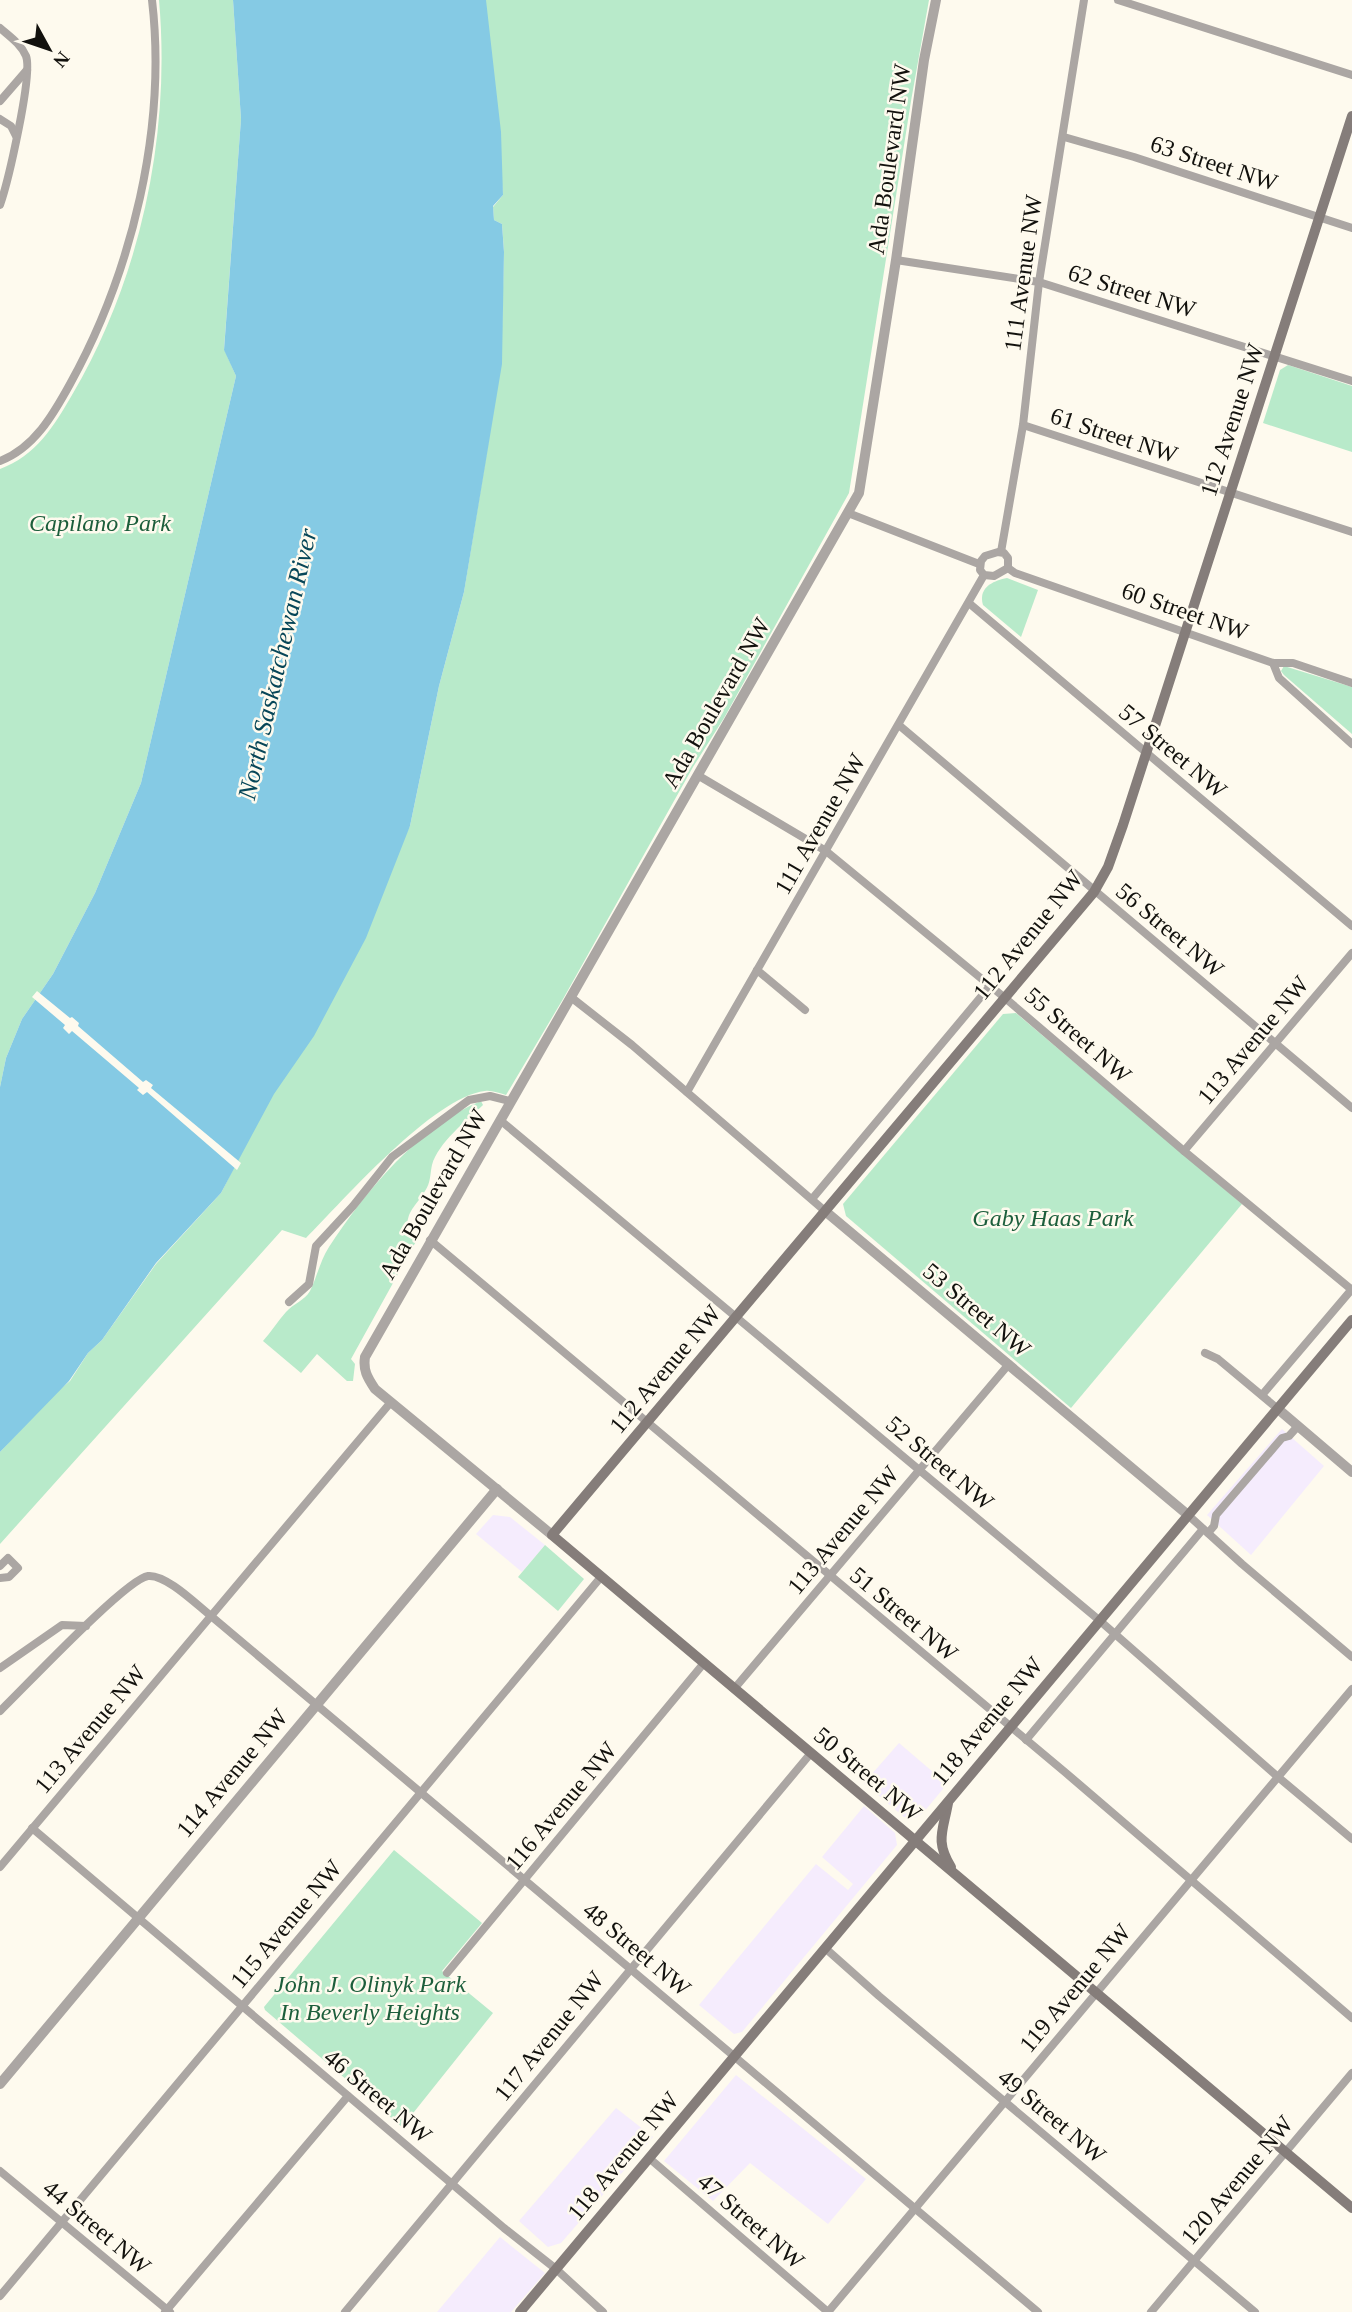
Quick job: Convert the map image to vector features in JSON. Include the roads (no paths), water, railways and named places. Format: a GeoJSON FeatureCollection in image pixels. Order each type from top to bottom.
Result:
{"type":"FeatureCollection","features":[{"type":"Feature","properties":{"kind":"main road","name":"112 Avenue NW"},"geometry":{"type":"LineString","coordinates":[[552,1535],[1094,892],[1108,867],[1352,116]]}},
{"type":"Feature","properties":{"kind":"main road","name":"118 Avenue NW"},"geometry":{"type":"LineString","coordinates":[[520,2312],[1352,1320]]}},
{"type":"Feature","properties":{"kind":"main road","name":"50 Street NW"},"geometry":{"type":"LineString","coordinates":[[552,1535],[1352,2208]]}},
{"type":"Feature","properties":{"kind":"main road"},"geometry":{"type":"LineString","coordinates":[[949,1799],[941,1844],[943,1854],[957,1875]]}},
{"type":"Feature","properties":{"kind":"street"},"geometry":{"type":"LineString","coordinates":[[0,461],[31,442],[62,398],[97,332],[124,260],[139,198],[153,111],[156,58],[152,0]]}},
{"type":"Feature","properties":{"kind":"street","name":"Ada Boulevard NW"},"geometry":{"type":"LineString","coordinates":[[364,1367],[365,1356],[430,1240],[572,998],[859,493],[936,0]]}},
{"type":"Feature","properties":{"kind":"street","name":"111 Avenue NW"},"geometry":{"type":"LineString","coordinates":[[1001,552],[1023,425],[1039,282],[1084,0]]}},
{"type":"Feature","properties":{"kind":"street"},"geometry":{"type":"LineString","coordinates":[[1118,0],[1352,75]]}},
{"type":"Feature","properties":{"kind":"street"},"geometry":{"type":"LineString","coordinates":[[0,28],[24,51],[27,60],[16,137],[0,205]]}},
{"type":"Feature","properties":{"kind":"street"},"geometry":{"type":"LineString","coordinates":[[0,101],[27,70]]}},
{"type":"Feature","properties":{"kind":"street"},"geometry":{"type":"LineString","coordinates":[[0,119],[11,126],[16,137]]}},
{"type":"Feature","properties":{"kind":"street","name":"63 Street NW"},"geometry":{"type":"LineString","coordinates":[[1063,137],[1134,157],[1352,228]]}},
{"type":"Feature","properties":{"kind":"street","name":"62 Street NW"},"geometry":{"type":"LineString","coordinates":[[896,260],[1039,282],[1352,380]]}},
{"type":"Feature","properties":{"kind":"street","name":"61 Street NW"},"geometry":{"type":"LineString","coordinates":[[1023,425],[1352,533]]}},
{"type":"Feature","properties":{"kind":"street"},"geometry":{"type":"LineString","coordinates":[[848,513],[979,564]]}},
{"type":"Feature","properties":{"kind":"street"},"geometry":{"type":"LineString","coordinates":[[1001,552],[1009,558],[1008,568],[994,576],[984,575],[979,564],[985,556],[1001,552]]}},
{"type":"Feature","properties":{"kind":"street","name":"60 Street NW"},"geometry":{"type":"LineString","coordinates":[[1008,568],[1015,573],[1273,663],[1293,663],[1352,683]]}},
{"type":"Feature","properties":{"kind":"street","name":"111 Avenue NW"},"geometry":{"type":"LineString","coordinates":[[687,1092],[900,726],[984,575]]}},
{"type":"Feature","properties":{"kind":"street","name":"57 Street NW"},"geometry":{"type":"LineString","coordinates":[[970,604],[1352,926]]}},
{"type":"Feature","properties":{"kind":"street"},"geometry":{"type":"LineString","coordinates":[[1273,663],[1279,678],[1352,744]]}},
{"type":"Feature","properties":{"kind":"street","name":"56 Street NW"},"geometry":{"type":"LineString","coordinates":[[900,726],[1352,1108]]}},
{"type":"Feature","properties":{"kind":"street","name":"55 Street NW"},"geometry":{"type":"LineString","coordinates":[[699,776],[826,851],[1005,998],[1184,1152],[1352,1289]]}},
{"type":"Feature","properties":{"kind":"street","name":"113 Avenue NW"},"geometry":{"type":"LineString","coordinates":[[1184,1152],[1352,953]]}},
{"type":"Feature","properties":{"kind":"street"},"geometry":{"type":"LineString","coordinates":[[757,970],[805,1010]]}},
{"type":"Feature","properties":{"kind":"street","name":"112 Avenue NW"},"geometry":{"type":"LineString","coordinates":[[812,1199],[990,986]]}},
{"type":"Feature","properties":{"kind":"street","name":"53 Street NW"},"geometry":{"type":"LineString","coordinates":[[572,998],[1188,1515],[1352,1657]]}},
{"type":"Feature","properties":{"kind":"street"},"geometry":{"type":"LineString","coordinates":[[289,1302],[309,1284],[316,1247],[392,1157],[469,1100],[490,1096],[510,1101]]}},
{"type":"Feature","properties":{"kind":"street","name":"52 Street NW"},"geometry":{"type":"LineString","coordinates":[[500,1120],[1099,1620],[1352,1839]]}},
{"type":"Feature","properties":{"kind":"street","name":"51 Street NW"},"geometry":{"type":"LineString","coordinates":[[430,1240],[1026,1740],[1352,2018]]}},
{"type":"Feature","properties":{"kind":"street"},"geometry":{"type":"LineString","coordinates":[[1262,1395],[1352,1289]]}},
{"type":"Feature","properties":{"kind":"street"},"geometry":{"type":"LineString","coordinates":[[1205,1353],[1218,1359],[1352,1472]]}},
{"type":"Feature","properties":{"kind":"street","name":"113 Avenue NW"},"geometry":{"type":"LineString","coordinates":[[734,1689],[1009,1364]]}},
{"type":"Feature","properties":{"kind":"street","name":"50 Street NW"},"geometry":{"type":"LineString","coordinates":[[364,1367],[375,1389],[552,1535]]}},
{"type":"Feature","properties":{"kind":"street"},"geometry":{"type":"LineString","coordinates":[[0,1711],[86,1626],[147,1576],[162,1577],[211,1616],[390,1402]]}},
{"type":"Feature","properties":{"kind":"street","name":"118 Avenue NW"},"geometry":{"type":"LineString","coordinates":[[1026,1740],[1115,1634],[1206,1531],[1214,1526],[1216,1515],[1282,1438],[1289,1436],[1298,1426]]}},
{"type":"Feature","properties":{"kind":"street","name":"114 Avenue NW"},"geometry":{"type":"LineString","coordinates":[[0,2084],[497,1489]]}},
{"type":"Feature","properties":{"kind":"street"},"geometry":{"type":"LineString","coordinates":[[0,1566],[8,1558],[18,1568],[9,1577],[0,1578]]}},
{"type":"Feature","properties":{"kind":"street","name":"115 Avenue NW"},"geometry":{"type":"LineString","coordinates":[[0,2296],[601,1577]]}},
{"type":"Feature","properties":{"kind":"street","name":"113 Avenue NW"},"geometry":{"type":"LineString","coordinates":[[0,1867],[211,1616]]}},
{"type":"Feature","properties":{"kind":"street","name":"48 Street NW"},"geometry":{"type":"LineString","coordinates":[[211,1616],[1038,2312]]}},
{"type":"Feature","properties":{"kind":"street"},"geometry":{"type":"LineString","coordinates":[[0,1668],[62,1625],[86,1626]]}},
{"type":"Feature","properties":{"kind":"street","name":"116 Avenue NW"},"geometry":{"type":"LineString","coordinates":[[447,1973],[704,1663]]}},
{"type":"Feature","properties":{"kind":"street","name":"119 Avenue NW"},"geometry":{"type":"LineString","coordinates":[[828,2312],[1352,1689]]}},
{"type":"Feature","properties":{"kind":"street","name":"117 Avenue NW"},"geometry":{"type":"LineString","coordinates":[[345,2312],[453,2185],[629,1968],[811,1753]]}},
{"type":"Feature","properties":{"kind":"street","name":"46 Street NW"},"geometry":{"type":"LineString","coordinates":[[32,1828],[556,2269],[603,2312]]}},
{"type":"Feature","properties":{"kind":"street","name":"49 Street NW"},"geometry":{"type":"LineString","coordinates":[[825,1948],[878,1996],[1255,2312]]}},
{"type":"Feature","properties":{"kind":"street","name":"120 Avenue NW"},"geometry":{"type":"LineString","coordinates":[[1151,2312],[1352,2073]]}},
{"type":"Feature","properties":{"kind":"street"},"geometry":{"type":"LineString","coordinates":[[167,2311],[348,2096]]}},
{"type":"Feature","properties":{"kind":"street","name":"47 Street NW"},"geometry":{"type":"LineString","coordinates":[[649,2158],[828,2312]]}},
{"type":"Feature","properties":{"kind":"street","name":"44 Street NW"},"geometry":{"type":"LineString","coordinates":[[0,2171],[167,2311]]}},
{"type":"Feature","properties":{"kind":"water","name":"North Saskatchewan River"},"geometry":{"type":"Polygon","coordinates":[[[233,0],[486,0],[501,132],[503,195],[493,206],[494,220],[502,224],[504,252],[502,364],[464,592],[439,686],[410,826],[366,938],[314,1036],[274,1094],[221,1193],[156,1263],[102,1340],[88,1353],[69,1381],[0,1452],[0,1087],[6,1058],[22,1019],[53,974],[95,893],[141,783],[236,376],[224,350],[241,119],[233,0]]]}},
{"type":"Feature","properties":{"kind":"park label","name":"Capilano Park"},"geometry":{"type":"Point","coordinates":[100,523]}},
{"type":"Feature","properties":{"kind":"park label","name":"Gaby Haas Park"},"geometry":{"type":"Point","coordinates":[1053,1218]}},
{"type":"Feature","properties":{"kind":"park label","name":"John J. Olinyk Park In Beverly Heights"},"geometry":{"type":"Point","coordinates":[370,1998]}}]}
